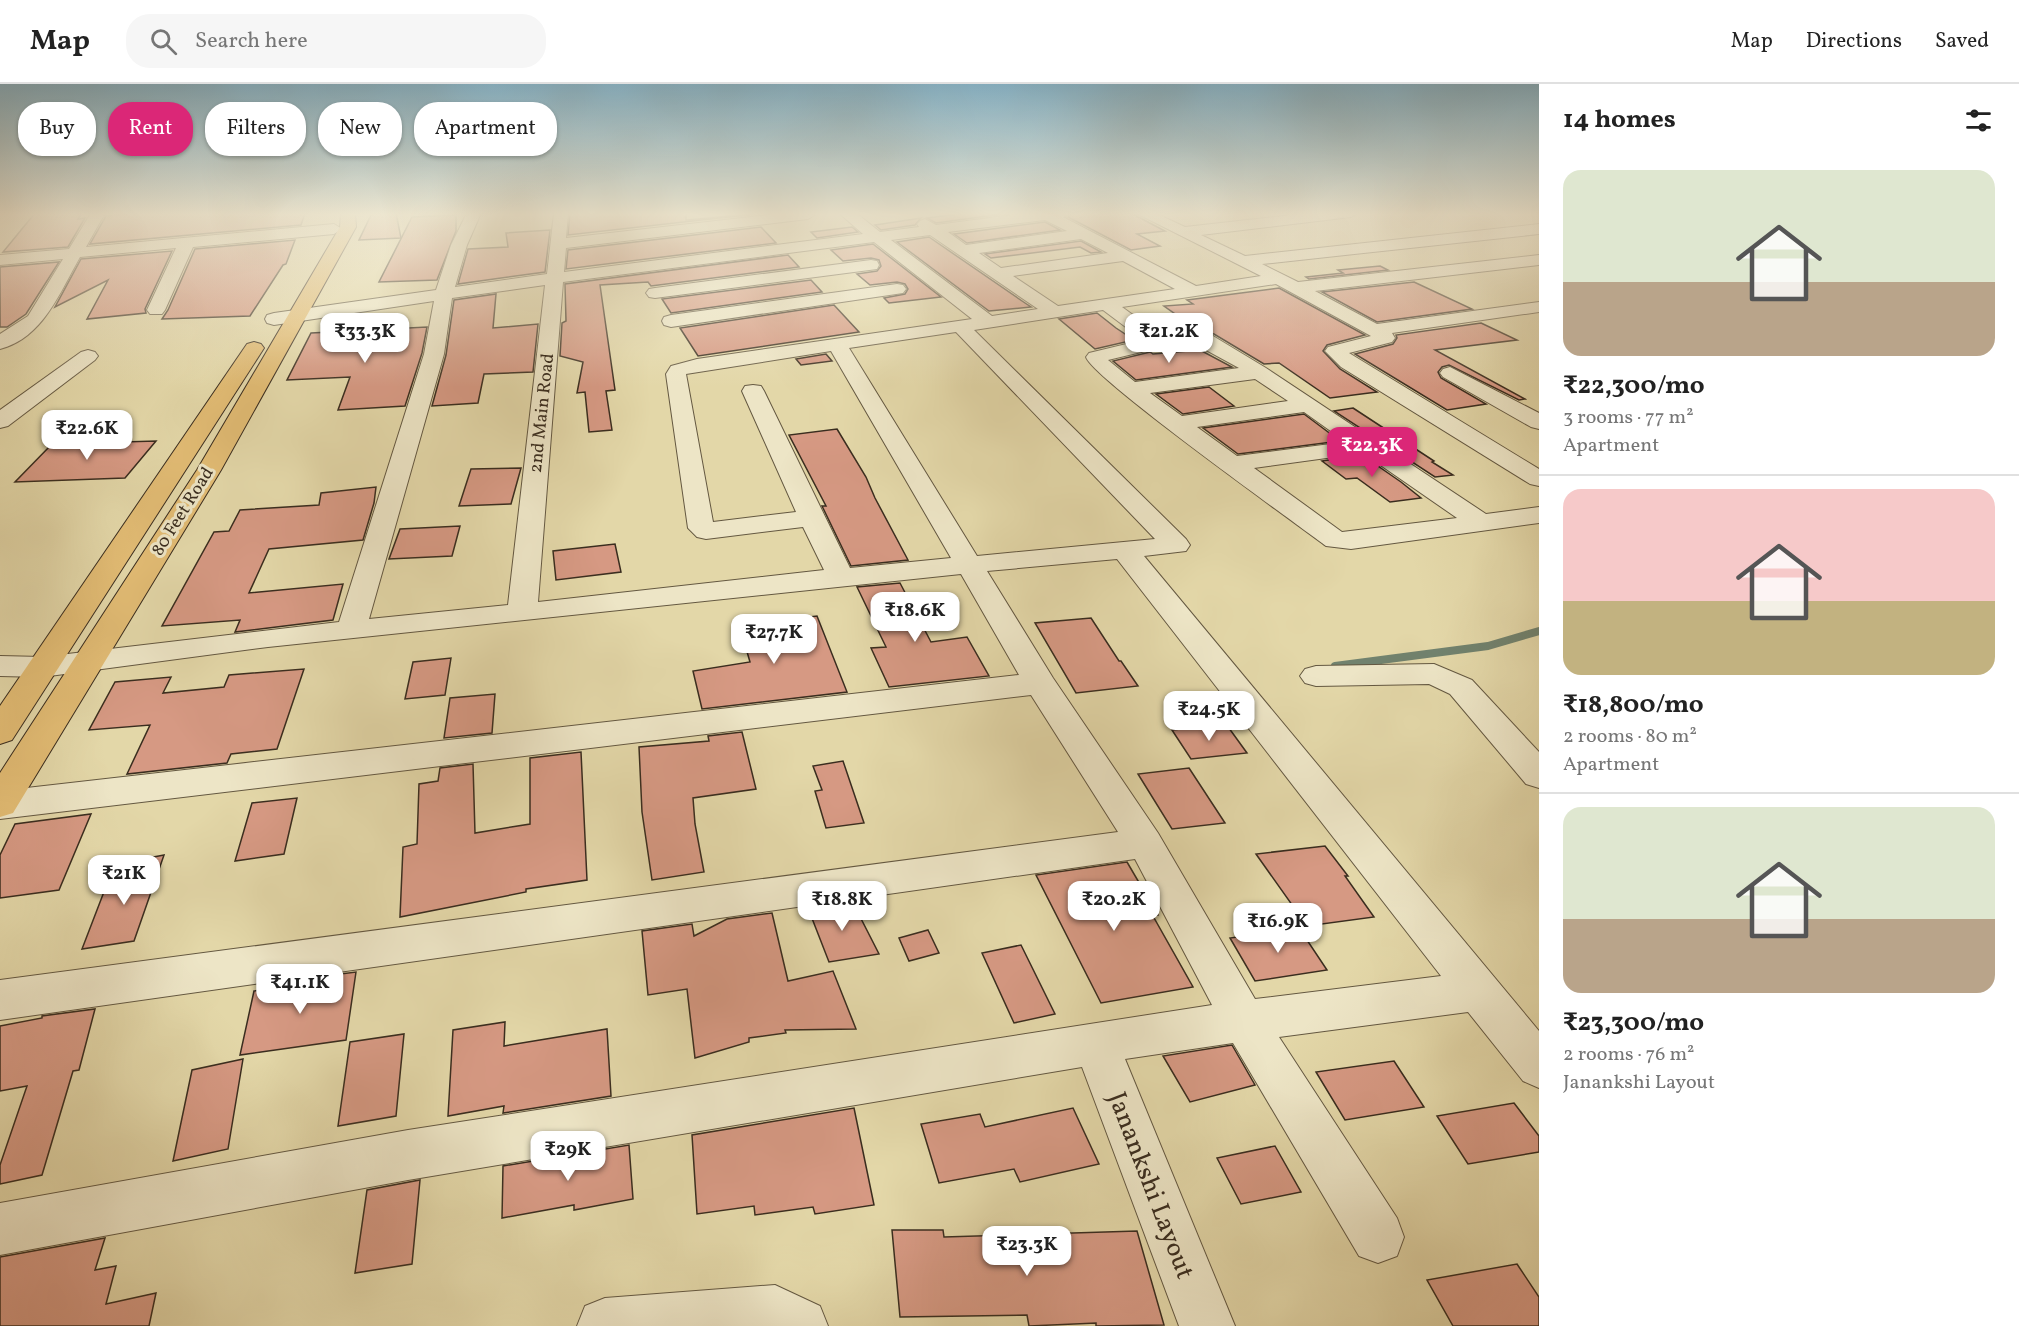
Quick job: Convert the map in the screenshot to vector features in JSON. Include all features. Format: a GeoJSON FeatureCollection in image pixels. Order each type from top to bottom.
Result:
{"type":"FeatureCollection","features":[{"type":"Feature","properties":{"kind":"main road","name":"80 Feet Road"},"geometry":{"type":"LineString","coordinates":[[0,732],[42,667],[317,271]]}},
{"type":"Feature","properties":{"kind":"main road","name":"80 Feet Road"},"geometry":{"type":"LineString","coordinates":[[0,804],[86,662],[209,470],[284,318]]}},
{"type":"Feature","properties":{"kind":"street"},"geometry":{"type":"LineString","coordinates":[[0,343],[35,320],[62,271]]}},
{"type":"Feature","properties":{"kind":"street"},"geometry":{"type":"LineString","coordinates":[[156,310],[174,271]]}},
{"type":"Feature","properties":{"kind":"street"},"geometry":{"type":"LineString","coordinates":[[351,630],[434,354],[444,294],[451,271]]}},
{"type":"Feature","properties":{"kind":"street","name":"2nd Main Road"},"geometry":{"type":"LineString","coordinates":[[522,613],[556,271]]}},
{"type":"Feature","properties":{"kind":"street"},"geometry":{"type":"LineString","coordinates":[[284,318],[613,271]]}},
{"type":"Feature","properties":{"kind":"street"},"geometry":{"type":"LineString","coordinates":[[639,271],[655,293],[697,365]]}},
{"type":"Feature","properties":{"kind":"street"},"geometry":{"type":"LineString","coordinates":[[655,293],[831,271]]}},
{"type":"Feature","properties":{"kind":"street"},"geometry":{"type":"LineString","coordinates":[[922,271],[988,322]]}},
{"type":"Feature","properties":{"kind":"street"},"geometry":{"type":"LineString","coordinates":[[996,271],[1055,312]]}},
{"type":"Feature","properties":{"kind":"street"},"geometry":{"type":"LineString","coordinates":[[999,273],[1014,271]]}},
{"type":"Feature","properties":{"kind":"street"},"geometry":{"type":"LineString","coordinates":[[1153,271],[1193,291]]}},
{"type":"Feature","properties":{"kind":"street"},"geometry":{"type":"LineString","coordinates":[[1261,271],[1375,330],[1386,338],[1335,351],[1348,363],[1539,479]]}},
{"type":"Feature","properties":{"kind":"street"},"geometry":{"type":"LineString","coordinates":[[1296,288],[1444,271]]}},
{"type":"Feature","properties":{"kind":"street"},"geometry":{"type":"LineString","coordinates":[[812,518],[706,531],[701,528],[676,374],[678,370],[697,365],[1277,279]]}},
{"type":"Feature","properties":{"kind":"street"},"geometry":{"type":"LineString","coordinates":[[672,321],[897,289]]}},
{"type":"Feature","properties":{"kind":"street"},"geometry":{"type":"LineString","coordinates":[[1107,304],[1158,342]]}},
{"type":"Feature","properties":{"kind":"street"},"geometry":{"type":"LineString","coordinates":[[1375,330],[1539,308]]}},
{"type":"Feature","properties":{"kind":"street"},"geometry":{"type":"LineString","coordinates":[[0,318],[35,320]]}},
{"type":"Feature","properties":{"kind":"street"},"geometry":{"type":"LineString","coordinates":[[0,666],[42,667],[351,630],[841,577],[1176,545],[960,326]]}},
{"type":"Feature","properties":{"kind":"street"},"geometry":{"type":"LineString","coordinates":[[1480,522],[1365,446],[1308,405],[1206,340],[1195,338],[1158,342],[1096,357],[1097,361],[1131,388],[1335,540],[1351,541],[1539,515]]}},
{"type":"Feature","properties":{"kind":"street"},"geometry":{"type":"LineString","coordinates":[[837,344],[1040,683],[1146,843],[1244,1021],[1378,1237]]}},
{"type":"Feature","properties":{"kind":"street"},"geometry":{"type":"LineString","coordinates":[[0,421],[88,356]]}},
{"type":"Feature","properties":{"kind":"street"},"geometry":{"type":"LineString","coordinates":[[1131,388],[1258,372]]}},
{"type":"Feature","properties":{"kind":"street"},"geometry":{"type":"LineString","coordinates":[[1450,373],[1539,422]]}},
{"type":"Feature","properties":{"kind":"street"},"geometry":{"type":"LineString","coordinates":[[753,391],[841,577]]}},
{"type":"Feature","properties":{"kind":"street"},"geometry":{"type":"LineString","coordinates":[[1179,423],[1308,405]]}},
{"type":"Feature","properties":{"kind":"street"},"geometry":{"type":"LineString","coordinates":[[1470,437],[1539,429]]}},
{"type":"Feature","properties":{"kind":"street"},"geometry":{"type":"LineString","coordinates":[[1233,464],[1365,446]]}},
{"type":"Feature","properties":{"kind":"street"},"geometry":{"type":"LineString","coordinates":[[1124,550],[1539,1066]]}},
{"type":"Feature","properties":{"kind":"street"},"geometry":{"type":"LineString","coordinates":[[1316,676],[1434,674],[1461,687],[1539,775]]}},
{"type":"Feature","properties":{"kind":"street"},"geometry":{"type":"LineString","coordinates":[[0,804],[1040,683]]}},
{"type":"Feature","properties":{"kind":"street"},"geometry":{"type":"LineString","coordinates":[[0,1000],[1146,843]]}},
{"type":"Feature","properties":{"kind":"street"},"geometry":{"type":"LineString","coordinates":[[0,1229],[408,1155],[1157,1032],[1479,991]]}},
{"type":"Feature","properties":{"kind":"street","name":"Janankshi Layout"},"geometry":{"type":"LineString","coordinates":[[1096,1043],[1207,1326]]}},
{"type":"Feature","properties":{"kind":"street"},"geometry":{"type":"LineString","coordinates":[[606,1326],[775,1314],[800,1326]]}},
{"type":"Feature","properties":{"kind":"building"},"geometry":{"type":"Polygon","coordinates":[[[0,271],[53,271],[26,314],[7,327],[0,327],[0,271]]]}},
{"type":"Feature","properties":{"kind":"building"},"geometry":{"type":"Polygon","coordinates":[[[75,271],[163,271],[145,309],[146,313],[87,319],[108,280],[55,307],[75,271]]]}},
{"type":"Feature","properties":{"kind":"building"},"geometry":{"type":"Polygon","coordinates":[[[185,271],[279,271],[250,316],[162,319],[185,271]]]}},
{"type":"Feature","properties":{"kind":"building"},"geometry":{"type":"Polygon","coordinates":[[[385,271],[441,271],[437,280],[379,282],[385,271]]]}},
{"type":"Feature","properties":{"kind":"building"},"geometry":{"type":"Polygon","coordinates":[[[462,271],[545,271],[545,272],[458,284],[462,271]]]}},
{"type":"Feature","properties":{"kind":"building"},"geometry":{"type":"Polygon","coordinates":[[[665,271],[768,271],[651,286],[648,282],[600,285],[615,390],[606,391],[612,430],[589,432],[585,392],[577,393],[583,362],[560,356],[562,323],[566,321],[565,284],[665,271]]]}},
{"type":"Feature","properties":{"kind":"building"},"geometry":{"type":"Polygon","coordinates":[[[908,271],[941,297],[889,303],[884,298],[905,294],[908,289],[905,284],[897,282],[870,285],[857,274],[908,271]]]}},
{"type":"Feature","properties":{"kind":"building"},"geometry":{"type":"Polygon","coordinates":[[[936,271],[978,271],[1031,307],[989,311],[936,271]]]}},
{"type":"Feature","properties":{"kind":"building"},"geometry":{"type":"Polygon","coordinates":[[[1340,271],[1380,271],[1309,279],[1306,277],[1343,273],[1340,271]]]}},
{"type":"Feature","properties":{"kind":"building"},"geometry":{"type":"Polygon","coordinates":[[[811,280],[822,292],[671,313],[662,299],[811,280]]]}},
{"type":"Feature","properties":{"kind":"building"},"geometry":{"type":"Polygon","coordinates":[[[1414,282],[1472,309],[1377,322],[1322,292],[1414,282]]]}},
{"type":"Feature","properties":{"kind":"building"},"geometry":{"type":"Polygon","coordinates":[[[1279,288],[1365,335],[1327,345],[1323,351],[1340,369],[1377,392],[1330,398],[1279,363],[1264,364],[1214,334],[1198,330],[1164,306],[1193,304],[1187,300],[1279,288]]]}},
{"type":"Feature","properties":{"kind":"building"},"geometry":{"type":"Polygon","coordinates":[[[496,294],[493,328],[538,324],[533,372],[484,374],[478,403],[432,406],[446,355],[454,300],[496,294]]]}},
{"type":"Feature","properties":{"kind":"building"},"geometry":{"type":"Polygon","coordinates":[[[834,305],[859,332],[698,356],[680,328],[834,305]]]}},
{"type":"Feature","properties":{"kind":"building"},"geometry":{"type":"Polygon","coordinates":[[[1097,313],[1134,340],[1095,349],[1059,319],[1097,313]]]}},
{"type":"Feature","properties":{"kind":"building"},"geometry":{"type":"Polygon","coordinates":[[[1481,323],[1517,340],[1435,350],[1525,399],[1519,400],[1449,365],[1442,367],[1438,372],[1441,378],[1486,404],[1447,410],[1355,354],[1393,344],[1397,338],[1396,335],[1481,323]]]}},
{"type":"Feature","properties":{"kind":"building"},"geometry":{"type":"Polygon","coordinates":[[[427,327],[422,353],[405,406],[338,410],[350,377],[287,380],[311,333],[427,327]]]}},
{"type":"Feature","properties":{"kind":"building"},"geometry":{"type":"Polygon","coordinates":[[[1200,350],[1232,367],[1136,380],[1113,361],[1150,352],[1153,354],[1200,350]]]}},
{"type":"Feature","properties":{"kind":"building"},"geometry":{"type":"Polygon","coordinates":[[[826,354],[832,361],[801,365],[796,359],[826,354]]]}},
{"type":"Feature","properties":{"kind":"building"},"geometry":{"type":"Polygon","coordinates":[[[1209,387],[1234,406],[1183,414],[1156,394],[1209,387]]]}},
{"type":"Feature","properties":{"kind":"building"},"geometry":{"type":"Polygon","coordinates":[[[1353,408],[1453,475],[1435,477],[1334,411],[1353,408]]]}},
{"type":"Feature","properties":{"kind":"building"},"geometry":{"type":"Polygon","coordinates":[[[1304,414],[1340,441],[1238,454],[1203,428],[1304,414]]]}},
{"type":"Feature","properties":{"kind":"building"},"geometry":{"type":"Polygon","coordinates":[[[837,429],[866,477],[908,560],[851,566],[822,506],[826,506],[789,435],[837,429]]]}},
{"type":"Feature","properties":{"kind":"building"},"geometry":{"type":"Polygon","coordinates":[[[156,441],[125,478],[15,482],[52,444],[156,441]]]}},
{"type":"Feature","properties":{"kind":"building"},"geometry":{"type":"Polygon","coordinates":[[[1362,455],[1421,498],[1390,502],[1357,478],[1346,479],[1322,461],[1362,455]]]}},
{"type":"Feature","properties":{"kind":"building"},"geometry":{"type":"Polygon","coordinates":[[[521,468],[511,504],[459,506],[471,469],[521,468]]]}},
{"type":"Feature","properties":{"kind":"building"},"geometry":{"type":"Polygon","coordinates":[[[376,487],[374,503],[363,540],[269,549],[249,593],[343,584],[333,620],[235,632],[240,620],[162,626],[214,532],[229,531],[240,510],[319,505],[321,493],[376,487]]]}},
{"type":"Feature","properties":{"kind":"building"},"geometry":{"type":"Polygon","coordinates":[[[460,526],[452,556],[389,559],[400,529],[460,526]]]}},
{"type":"Feature","properties":{"kind":"building"},"geometry":{"type":"Polygon","coordinates":[[[615,544],[621,572],[556,580],[553,551],[615,544]]]}},
{"type":"Feature","properties":{"kind":"building"},"geometry":{"type":"Polygon","coordinates":[[[900,583],[931,642],[967,637],[989,676],[889,687],[871,648],[886,647],[857,587],[900,583]]]}},
{"type":"Feature","properties":{"kind":"building"},"geometry":{"type":"Polygon","coordinates":[[[783,615],[784,620],[817,616],[847,692],[702,709],[693,671],[750,662],[738,621],[783,615]]]}},
{"type":"Feature","properties":{"kind":"building"},"geometry":{"type":"Polygon","coordinates":[[[1091,618],[1138,686],[1076,693],[1035,623],[1091,618]]]}},
{"type":"Feature","properties":{"kind":"building"},"geometry":{"type":"Polygon","coordinates":[[[451,658],[445,695],[405,699],[413,662],[451,658]]]}},
{"type":"Feature","properties":{"kind":"building"},"geometry":{"type":"Polygon","coordinates":[[[304,669],[277,749],[231,754],[227,763],[127,774],[150,725],[89,730],[115,682],[171,677],[163,693],[224,687],[229,675],[304,669]]]}},
{"type":"Feature","properties":{"kind":"building"},"geometry":{"type":"Polygon","coordinates":[[[495,694],[492,733],[444,738],[450,698],[495,694]]]}},
{"type":"Feature","properties":{"kind":"building"},"geometry":{"type":"Polygon","coordinates":[[[1226,724],[1247,753],[1191,759],[1172,730],[1226,724]]]}},
{"type":"Feature","properties":{"kind":"building"},"geometry":{"type":"Polygon","coordinates":[[[742,732],[756,789],[693,798],[695,824],[704,872],[652,880],[642,812],[639,747],[709,741],[708,736],[742,732]]]}},
{"type":"Feature","properties":{"kind":"building"},"geometry":{"type":"Polygon","coordinates":[[[581,752],[587,880],[526,889],[526,892],[400,917],[403,847],[417,844],[419,784],[438,781],[440,768],[473,764],[475,833],[530,824],[530,758],[581,752]]]}},
{"type":"Feature","properties":{"kind":"building"},"geometry":{"type":"Polygon","coordinates":[[[843,761],[864,823],[826,828],[815,791],[822,790],[813,766],[843,761]]]}},
{"type":"Feature","properties":{"kind":"building"},"geometry":{"type":"Polygon","coordinates":[[[1189,768],[1225,823],[1172,829],[1138,774],[1189,768]]]}},
{"type":"Feature","properties":{"kind":"building"},"geometry":{"type":"Polygon","coordinates":[[[297,798],[284,854],[235,861],[252,803],[297,798]]]}},
{"type":"Feature","properties":{"kind":"building"},"geometry":{"type":"Polygon","coordinates":[[[91,814],[59,890],[0,898],[0,855],[15,824],[91,814]]]}},
{"type":"Feature","properties":{"kind":"building"},"geometry":{"type":"Polygon","coordinates":[[[1325,846],[1348,876],[1345,876],[1374,917],[1307,926],[1256,854],[1325,846]]]}},
{"type":"Feature","properties":{"kind":"building"},"geometry":{"type":"Polygon","coordinates":[[[164,855],[134,941],[82,949],[107,884],[128,881],[133,861],[164,855]]]}},
{"type":"Feature","properties":{"kind":"building"},"geometry":{"type":"Polygon","coordinates":[[[1127,862],[1158,915],[1153,916],[1193,987],[1101,1003],[1036,875],[1127,862]]]}},
{"type":"Feature","properties":{"kind":"building"},"geometry":{"type":"Polygon","coordinates":[[[852,901],[879,954],[829,962],[808,908],[852,901]]]}},
{"type":"Feature","properties":{"kind":"building"},"geometry":{"type":"Polygon","coordinates":[[[772,913],[788,981],[833,971],[856,1029],[785,1030],[786,1033],[749,1038],[749,1042],[695,1058],[687,989],[648,995],[642,931],[692,924],[694,936],[727,919],[772,913]]]}},
{"type":"Feature","properties":{"kind":"building"},"geometry":{"type":"Polygon","coordinates":[[[1299,928],[1327,970],[1255,981],[1230,938],[1299,928]]]}},
{"type":"Feature","properties":{"kind":"building"},"geometry":{"type":"Polygon","coordinates":[[[928,930],[939,953],[909,961],[899,938],[928,930]]]}},
{"type":"Feature","properties":{"kind":"building"},"geometry":{"type":"Polygon","coordinates":[[[1021,945],[1055,1014],[1014,1023],[982,953],[1021,945]]]}},
{"type":"Feature","properties":{"kind":"building"},"geometry":{"type":"Polygon","coordinates":[[[356,972],[346,1040],[240,1055],[254,991],[308,983],[309,978],[356,972]]]}},
{"type":"Feature","properties":{"kind":"building"},"geometry":{"type":"Polygon","coordinates":[[[95,1009],[79,1070],[73,1071],[42,1175],[0,1184],[0,1165],[27,1086],[0,1091],[0,1026],[42,1018],[42,1016],[95,1009]]]}},
{"type":"Feature","properties":{"kind":"building"},"geometry":{"type":"Polygon","coordinates":[[[505,1022],[504,1046],[607,1029],[611,1096],[503,1113],[504,1106],[448,1116],[453,1030],[505,1022]]]}},
{"type":"Feature","properties":{"kind":"building"},"geometry":{"type":"Polygon","coordinates":[[[404,1034],[396,1116],[338,1126],[350,1042],[404,1034]]]}},
{"type":"Feature","properties":{"kind":"building"},"geometry":{"type":"Polygon","coordinates":[[[1232,1045],[1255,1085],[1190,1102],[1163,1056],[1232,1045]]]}},
{"type":"Feature","properties":{"kind":"building"},"geometry":{"type":"Polygon","coordinates":[[[243,1059],[228,1149],[173,1161],[192,1070],[243,1059]]]}},
{"type":"Feature","properties":{"kind":"building"},"geometry":{"type":"Polygon","coordinates":[[[1394,1061],[1424,1107],[1345,1120],[1316,1072],[1394,1061]]]}},
{"type":"Feature","properties":{"kind":"building"},"geometry":{"type":"Polygon","coordinates":[[[1514,1103],[1539,1136],[1539,1152],[1468,1164],[1437,1116],[1514,1103]]]}},
{"type":"Feature","properties":{"kind":"building"},"geometry":{"type":"Polygon","coordinates":[[[854,1108],[874,1205],[815,1214],[813,1207],[755,1215],[754,1206],[697,1214],[692,1135],[854,1108]]]}},
{"type":"Feature","properties":{"kind":"building"},"geometry":{"type":"Polygon","coordinates":[[[1073,1108],[1099,1164],[1020,1182],[1014,1169],[939,1183],[921,1124],[980,1114],[985,1127],[1073,1108]]]}},
{"type":"Feature","properties":{"kind":"building"},"geometry":{"type":"Polygon","coordinates":[[[629,1145],[633,1199],[574,1210],[574,1205],[502,1218],[503,1166],[629,1145]]]}},
{"type":"Feature","properties":{"kind":"building"},"geometry":{"type":"Polygon","coordinates":[[[1275,1146],[1301,1192],[1241,1204],[1217,1158],[1275,1146]]]}},
{"type":"Feature","properties":{"kind":"building"},"geometry":{"type":"Polygon","coordinates":[[[420,1180],[412,1264],[355,1273],[367,1190],[420,1180]]]}},
{"type":"Feature","properties":{"kind":"building"},"geometry":{"type":"Polygon","coordinates":[[[892,1230],[943,1230],[944,1237],[1137,1231],[1164,1325],[1096,1326],[1096,1323],[1029,1326],[1027,1315],[900,1317],[892,1230]]]}},
{"type":"Feature","properties":{"kind":"building"},"geometry":{"type":"Polygon","coordinates":[[[105,1238],[95,1270],[116,1266],[106,1304],[156,1293],[149,1326],[0,1326],[0,1257],[105,1238]]]}},
{"type":"Feature","properties":{"kind":"building"},"geometry":{"type":"Polygon","coordinates":[[[1517,1264],[1539,1297],[1539,1326],[1453,1326],[1427,1280],[1517,1264]]]}},
{"type":"Feature","properties":{"kind":"waterway"},"geometry":{"type":"LineString","coordinates":[[1335,666],[1488,646],[1539,631]]}}]}
